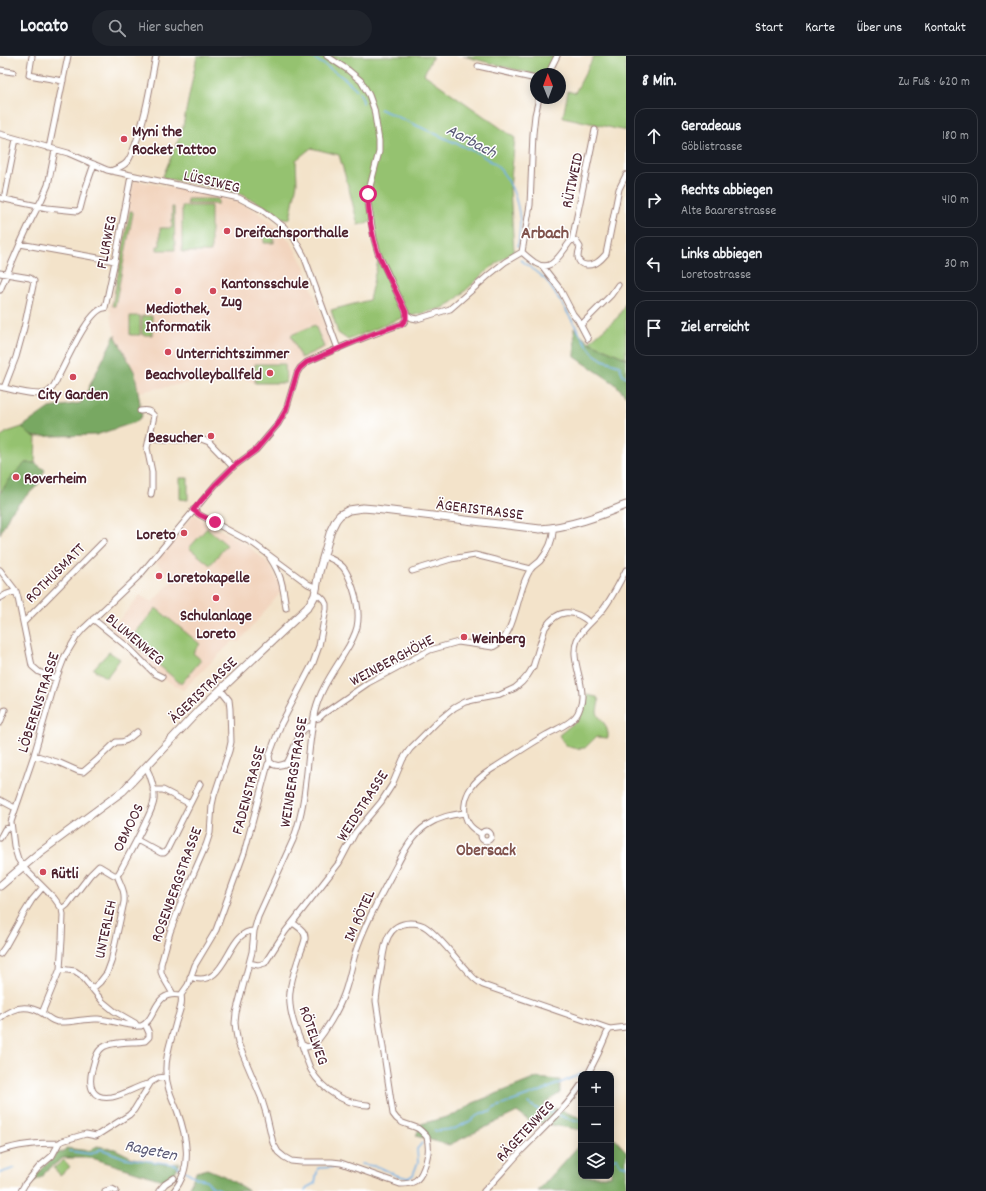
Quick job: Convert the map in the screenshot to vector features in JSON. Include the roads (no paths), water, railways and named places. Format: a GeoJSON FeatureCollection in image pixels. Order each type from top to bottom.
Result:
{"type":"FeatureCollection","features":[{"type":"Feature","properties":{"kind":"main road","name":"ÄGERISTRASSE"},"geometry":{"type":"LineString","coordinates":[[0,886],[39,853],[113,799],[131,783],[181,728],[307,608],[316,591],[319,572],[331,530],[336,520],[345,512],[355,509],[375,509],[540,529],[553,528],[592,518],[626,505]]}},
{"type":"Feature","properties":{"kind":"street"},"geometry":{"type":"LineString","coordinates":[[32,56],[29,75],[63,81]]}},
{"type":"Feature","properties":{"kind":"street"},"geometry":{"type":"LineString","coordinates":[[49,148],[68,56]]}},
{"type":"Feature","properties":{"kind":"street"},"geometry":{"type":"LineString","coordinates":[[111,171],[122,166],[128,161],[132,153],[144,119],[156,56]]}},
{"type":"Feature","properties":{"kind":"street"},"geometry":{"type":"LineString","coordinates":[[327,56],[361,81],[369,95],[374,110],[379,141],[379,152],[368,194],[374,239],[378,253],[407,315],[412,318],[417,319],[450,309],[505,262],[522,252],[530,205],[533,134],[538,104]]}},
{"type":"Feature","properties":{"kind":"street"},"geometry":{"type":"LineString","coordinates":[[551,68],[557,56]]}},
{"type":"Feature","properties":{"kind":"street"},"geometry":{"type":"LineString","coordinates":[[478,66],[530,78]]}},
{"type":"Feature","properties":{"kind":"street"},"geometry":{"type":"LineString","coordinates":[[0,70],[13,72]]}},
{"type":"Feature","properties":{"kind":"street","name":"RÜTIWEID"},"geometry":{"type":"LineString","coordinates":[[543,267],[549,266],[555,261],[572,240],[595,130]]}},
{"type":"Feature","properties":{"kind":"street","name":"LÜSSIWEG"},"geometry":{"type":"LineString","coordinates":[[0,134],[68,153],[111,171],[239,198],[262,210],[284,227],[294,238],[304,256],[338,349]]}},
{"type":"Feature","properties":{"kind":"street"},"geometry":{"type":"LineString","coordinates":[[16,139],[2,199],[38,206],[78,211],[80,209],[84,190],[94,164]]}},
{"type":"Feature","properties":{"kind":"street"},"geometry":{"type":"LineString","coordinates":[[0,290],[48,185],[55,150]]}},
{"type":"Feature","properties":{"kind":"street"},"geometry":{"type":"LineString","coordinates":[[572,240],[576,241],[580,246],[578,256],[580,262],[583,264],[588,266],[595,264],[606,254],[619,188],[626,175]]}},
{"type":"Feature","properties":{"kind":"street","name":"FLURWEG"},"geometry":{"type":"LineString","coordinates":[[2,388],[35,394],[43,394],[48,392],[52,388],[76,342],[92,316],[100,309],[105,308],[131,176]]}},
{"type":"Feature","properties":{"kind":"street"},"geometry":{"type":"LineString","coordinates":[[20,244],[115,261]]}},
{"type":"Feature","properties":{"kind":"street"},"geometry":{"type":"LineString","coordinates":[[522,252],[539,266],[543,267],[560,289],[588,339]]}},
{"type":"Feature","properties":{"kind":"street"},"geometry":{"type":"LineString","coordinates":[[0,273],[30,278],[34,281],[18,350],[2,388]]}},
{"type":"Feature","properties":{"kind":"street"},"geometry":{"type":"LineString","coordinates":[[581,325],[611,295],[618,285]]}},
{"type":"Feature","properties":{"kind":"street","name":"LÖBERENSTRASSE"},"geometry":{"type":"LineString","coordinates":[[62,909],[54,898],[23,867],[18,859],[14,846],[11,822],[34,755],[56,679],[69,647],[93,619],[140,575],[216,484],[233,467],[256,450],[278,424],[286,410],[297,373],[300,368],[307,362],[403,323],[407,315]]}},
{"type":"Feature","properties":{"kind":"street"},"geometry":{"type":"LineString","coordinates":[[140,411],[146,410],[152,412],[154,416],[147,448],[152,472],[151,494]]}},
{"type":"Feature","properties":{"kind":"street"},"geometry":{"type":"LineString","coordinates":[[149,438],[176,440],[201,439],[209,442],[233,467]]}},
{"type":"Feature","properties":{"kind":"street"},"geometry":{"type":"LineString","coordinates":[[193,510],[254,544],[265,552],[276,566],[283,584],[286,608]]}},
{"type":"Feature","properties":{"kind":"street"},"geometry":{"type":"LineString","coordinates":[[412,571],[451,559],[475,556],[531,568],[539,562],[550,546],[553,539],[553,528]]}},
{"type":"Feature","properties":{"kind":"street","name":"ROTHUSMATT"},"geometry":{"type":"LineString","coordinates":[[24,622],[104,541]]}},
{"type":"Feature","properties":{"kind":"street"},"geometry":{"type":"LineString","coordinates":[[268,556],[316,591]]}},
{"type":"Feature","properties":{"kind":"street","name":"WEINBERGSTRASSE"},"geometry":{"type":"LineString","coordinates":[[324,556],[342,564],[345,569],[356,597],[358,608],[357,628],[349,646],[320,696],[312,726],[302,809],[298,828],[258,916],[254,931],[252,952],[236,1013],[235,1023],[238,1043],[261,1097],[273,1142],[278,1152],[291,1161],[340,1163],[400,1184],[408,1184],[416,1181],[421,1175],[428,1153],[428,1137],[417,1128],[403,1124],[396,1120],[392,1114],[376,1001],[377,985],[384,945],[388,936],[395,929],[407,923],[419,924],[426,927],[449,950],[471,976],[483,985],[610,1030]]}},
{"type":"Feature","properties":{"kind":"street","name":"WEINBERGHÖHE"},"geometry":{"type":"LineString","coordinates":[[314,718],[320,718],[323,714],[368,683],[430,650],[458,642],[493,647],[498,645],[509,629],[515,615],[518,599],[531,568]]}},
{"type":"Feature","properties":{"kind":"street"},"geometry":{"type":"LineString","coordinates":[[0,570],[16,591],[24,622],[32,666],[39,672],[56,679]]}},
{"type":"Feature","properties":{"kind":"street"},"geometry":{"type":"LineString","coordinates":[[481,834],[469,824],[464,813],[464,804],[467,795],[471,788],[484,775],[566,724],[576,716],[582,697],[575,656],[575,647],[580,635],[601,611],[615,591],[626,570]]}},
{"type":"Feature","properties":{"kind":"street"},"geometry":{"type":"LineString","coordinates":[[0,598],[16,591]]}},
{"type":"Feature","properties":{"kind":"street","name":"FADENSTRASSE"},"geometry":{"type":"LineString","coordinates":[[174,1191],[181,1182],[187,1155],[184,1131],[168,1088],[166,1064],[181,1004],[181,995],[188,985],[195,965],[213,935],[218,923],[244,854],[254,812],[268,764],[270,762],[269,756],[281,724],[313,663],[319,646],[326,604],[316,591]]}},
{"type":"Feature","properties":{"kind":"street","name":"WEIDSTRASSE"},"geometry":{"type":"LineString","coordinates":[[249,963],[258,965],[265,963],[281,937],[339,863],[355,833],[381,802],[392,784],[403,759],[421,738],[454,708],[465,702],[500,695],[515,688],[522,682],[533,667],[545,628],[554,617],[560,614],[574,613],[580,615],[590,623]]}},
{"type":"Feature","properties":{"kind":"street","name":"BLUMENWEG"},"geometry":{"type":"LineString","coordinates":[[93,619],[130,649],[154,673],[162,676]]}},
{"type":"Feature","properties":{"kind":"street","name":"ROSENBERGSTRASSE"},"geometry":{"type":"LineString","coordinates":[[173,994],[163,977],[161,964],[170,932],[210,833],[214,796],[231,742],[229,705],[228,700],[221,690]]}},
{"type":"Feature","properties":{"kind":"street"},"geometry":{"type":"LineString","coordinates":[[0,723],[4,710]]}},
{"type":"Feature","properties":{"kind":"street"},"geometry":{"type":"LineString","coordinates":[[270,762],[272,765],[278,766],[288,764],[300,734],[308,726],[312,726]]}},
{"type":"Feature","properties":{"kind":"street"},"geometry":{"type":"LineString","coordinates":[[34,755],[83,772],[116,742],[122,743],[129,740],[137,732]]}},
{"type":"Feature","properties":{"kind":"street","name":"OBMOOS"},"geometry":{"type":"LineString","coordinates":[[116,875],[119,873],[136,840],[154,801],[149,772],[146,767]]}},
{"type":"Feature","properties":{"kind":"street"},"geometry":{"type":"LineString","coordinates":[[136,840],[161,853],[164,853],[167,850],[200,784]]}},
{"type":"Feature","properties":{"kind":"street"},"geometry":{"type":"LineString","coordinates":[[153,790],[163,790],[190,804]]}},
{"type":"Feature","properties":{"kind":"street"},"geometry":{"type":"LineString","coordinates":[[0,800],[15,808]]}},
{"type":"Feature","properties":{"kind":"street","name":"IM RÖTEL"},"geometry":{"type":"LineString","coordinates":[[301,1044],[309,1047],[316,1042],[339,1007],[357,946],[372,912],[405,850],[413,839],[427,825],[438,818],[464,813]]}},
{"type":"Feature","properties":{"kind":"street"},"geometry":{"type":"LineString","coordinates":[[0,838],[4,829],[11,827]]}},
{"type":"Feature","properties":{"kind":"street","name":"UNTERLEH"},"geometry":{"type":"LineString","coordinates":[[62,909],[67,906],[90,875],[99,866],[116,875],[123,887],[125,894],[124,902],[119,931],[111,962],[107,973],[92,989]]}},
{"type":"Feature","properties":{"kind":"street"},"geometry":{"type":"LineString","coordinates":[[0,954],[32,900],[42,887]]}},
{"type":"Feature","properties":{"kind":"street"},"geometry":{"type":"LineString","coordinates":[[42,1013],[60,968],[63,922],[62,909]]}},
{"type":"Feature","properties":{"kind":"street","name":"RÖTELWEG"},"geometry":{"type":"LineString","coordinates":[[293,923],[302,931],[305,938],[289,993],[291,1015],[311,1070],[326,1089],[337,1097],[359,1105],[368,1105]]}},
{"type":"Feature","properties":{"kind":"street"},"geometry":{"type":"LineString","coordinates":[[190,977],[203,979],[213,975],[224,963],[240,937],[248,932],[254,931]]}},
{"type":"Feature","properties":{"kind":"street"},"geometry":{"type":"LineString","coordinates":[[60,968],[74,971],[80,975],[103,1002],[114,1011],[135,1023],[137,1026]]}},
{"type":"Feature","properties":{"kind":"street"},"geometry":{"type":"LineString","coordinates":[[0,1018],[13,1009],[30,1008],[57,1022],[96,1019],[137,1026],[146,1022],[158,1002],[168,995],[181,995]]}},
{"type":"Feature","properties":{"kind":"street"},"geometry":{"type":"LineString","coordinates":[[146,1022],[149,1037],[145,1041],[111,1044],[103,1047],[98,1052],[90,1080],[90,1087],[99,1095],[106,1097],[113,1096],[144,1084],[149,1084]]}},
{"type":"Feature","properties":{"kind":"street"},"geometry":{"type":"LineString","coordinates":[[590,1071],[607,1033],[610,1030],[626,1027]]}},
{"type":"Feature","properties":{"kind":"street"},"geometry":{"type":"LineString","coordinates":[[0,1152],[13,1147],[31,1144],[59,1143],[86,1134],[96,1136],[129,1115],[134,1110],[149,1084],[158,1078],[166,1077]]}},
{"type":"Feature","properties":{"kind":"street","name":"RÄGETENWEG"},"geometry":{"type":"LineString","coordinates":[[484,1191],[519,1153],[555,1118],[578,1089]]}},
{"type":"Feature","properties":{"kind":"street"},"geometry":{"type":"LineString","coordinates":[[21,1191],[39,1168],[52,1156],[59,1143]]}},
{"type":"Feature","properties":{"kind":"street"},"geometry":{"type":"LineString","coordinates":[[159,1191],[174,1178]]}},
{"type":"Feature","properties":{"kind":"street"},"geometry":{"type":"LineString","coordinates":[[105,1191],[116,1191]]}},
{"type":"Feature","properties":{"kind":"waterway","name":"Aarbach"},"geometry":{"type":"LineString","coordinates":[[310,56],[342,76],[350,83],[362,97],[363,103]]}},
{"type":"Feature","properties":{"kind":"waterway","name":"Aarbach"},"geometry":{"type":"LineString","coordinates":[[380,109],[480,154],[496,165],[510,184],[518,206],[520,221],[518,246]]}},
{"type":"Feature","properties":{"kind":"waterway","name":"Aarbach"},"geometry":{"type":"LineString","coordinates":[[521,260],[546,280],[586,344],[594,354],[603,360],[619,365],[623,375],[626,377]]}},
{"type":"Feature","properties":{"kind":"waterway"},"geometry":{"type":"LineString","coordinates":[[434,1131],[454,1129],[470,1121],[481,1113],[490,1112],[494,1108],[544,1090],[578,1075]]}},
{"type":"Feature","properties":{"kind":"waterway"},"geometry":{"type":"LineString","coordinates":[[528,1103],[539,1110],[544,1110],[578,1121]]}},
{"type":"Feature","properties":{"kind":"waterway"},"geometry":{"type":"LineString","coordinates":[[361,1164],[379,1167],[396,1175],[408,1178],[413,1175],[418,1162],[417,1149],[422,1143]]}},
{"type":"Feature","properties":{"kind":"waterway","name":"Rageten"},"geometry":{"type":"LineString","coordinates":[[69,1151],[91,1154],[101,1149],[125,1158],[173,1164],[182,1169]]}},
{"type":"Feature","properties":{"kind":"waterway"},"geometry":{"type":"LineString","coordinates":[[614,1159],[617,1158],[620,1165],[626,1166]]}},
{"type":"Feature","properties":{"kind":"waterway"},"geometry":{"type":"LineString","coordinates":[[305,1191],[308,1187],[315,1183],[318,1168],[337,1167]]}},
{"type":"Feature","properties":{"kind":"waterway","name":"Rageten"},"geometry":{"type":"LineString","coordinates":[[0,1173],[15,1168]]}},
{"type":"Feature","properties":{"kind":"waterway","name":"Rageten"},"geometry":{"type":"LineString","coordinates":[[185,1171],[197,1178],[206,1180],[213,1187],[224,1191]]}},
{"type":"Feature","properties":{"kind":"place","name":"Myni the Rocket Tattoo"},"geometry":{"type":"Point","coordinates":[124,139]}},
{"type":"Feature","properties":{"kind":"place","name":"Dreifachsporthalle"},"geometry":{"type":"Point","coordinates":[227,231]}},
{"type":"Feature","properties":{"kind":"place","name":"Mediothek, Informatik"},"geometry":{"type":"Point","coordinates":[178,291]}},
{"type":"Feature","properties":{"kind":"place","name":"Kantonsschule Zug"},"geometry":{"type":"Point","coordinates":[213,291]}},
{"type":"Feature","properties":{"kind":"place","name":"Unterrichtszimmer"},"geometry":{"type":"Point","coordinates":[168,352]}},
{"type":"Feature","properties":{"kind":"place","name":"Beachvolleyballfeld"},"geometry":{"type":"Point","coordinates":[270,373]}},
{"type":"Feature","properties":{"kind":"place","name":"City Garden"},"geometry":{"type":"Point","coordinates":[73,377]}},
{"type":"Feature","properties":{"kind":"place","name":"Besucher"},"geometry":{"type":"Point","coordinates":[211,436]}},
{"type":"Feature","properties":{"kind":"place","name":"Roverheim"},"geometry":{"type":"Point","coordinates":[16,477]}},
{"type":"Feature","properties":{"kind":"place","name":"Loreto"},"geometry":{"type":"Point","coordinates":[184,533]}},
{"type":"Feature","properties":{"kind":"place","name":"Loretokapelle"},"geometry":{"type":"Point","coordinates":[159,576]}},
{"type":"Feature","properties":{"kind":"place","name":"Schulanlage Loreto"},"geometry":{"type":"Point","coordinates":[216,598]}},
{"type":"Feature","properties":{"kind":"place","name":"Weinberg"},"geometry":{"type":"Point","coordinates":[464,637]}},
{"type":"Feature","properties":{"kind":"place","name":"Rütli"},"geometry":{"type":"Point","coordinates":[43,872]}},
{"type":"Feature","properties":{"kind":"district","name":"Arbach"},"geometry":{"type":"Point","coordinates":[545,232]}},
{"type":"Feature","properties":{"kind":"district","name":"Obersack"},"geometry":{"type":"Point","coordinates":[486,849]}}]}
